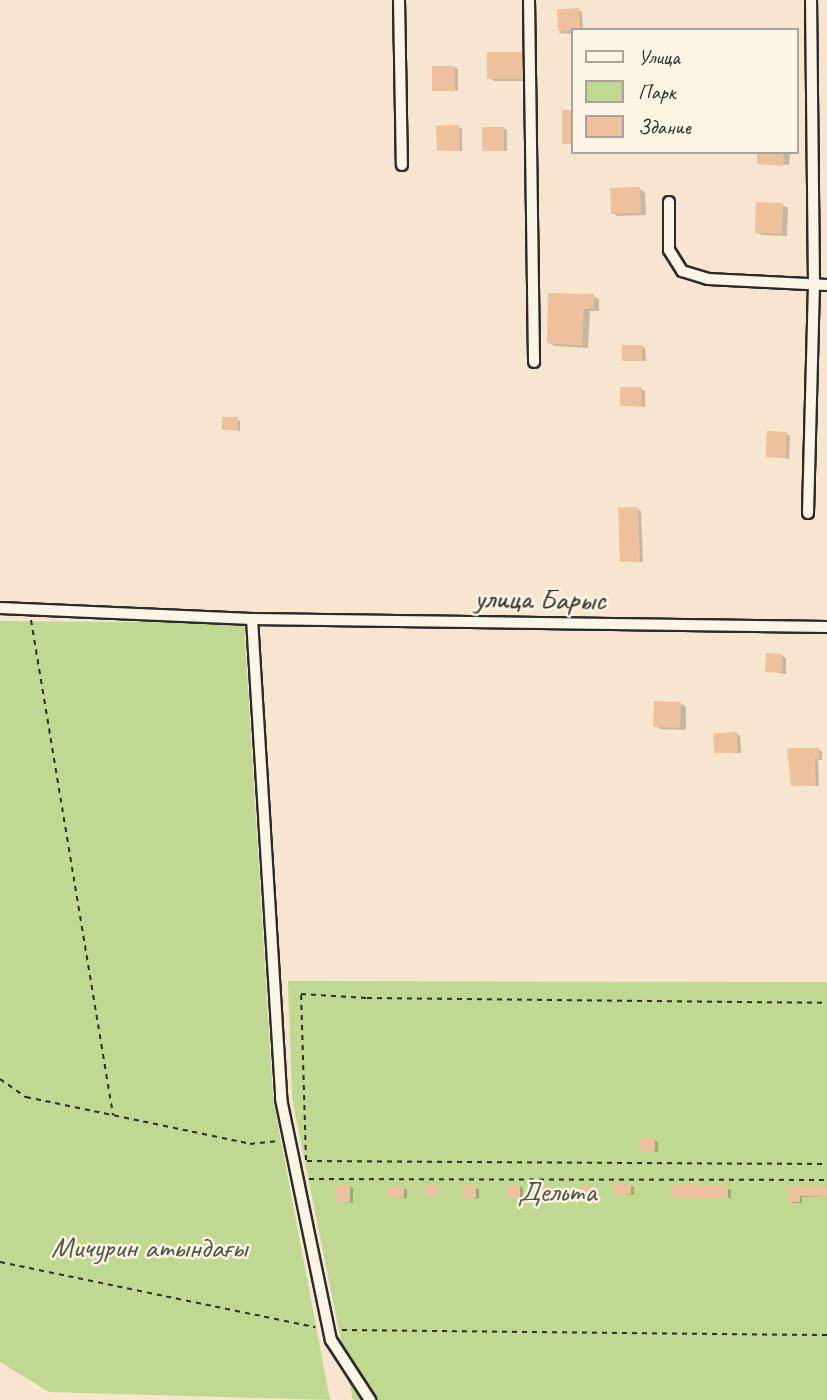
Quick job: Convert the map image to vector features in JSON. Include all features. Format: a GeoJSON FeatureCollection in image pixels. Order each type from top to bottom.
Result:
{"type":"FeatureCollection","features":[{"type":"Feature","properties":{"kind":"street"},"geometry":{"type":"LineString","coordinates":[[399,0],[402,165]]}},
{"type":"Feature","properties":{"kind":"street"},"geometry":{"type":"LineString","coordinates":[[529,0],[534,362]]}},
{"type":"Feature","properties":{"kind":"street"},"geometry":{"type":"LineString","coordinates":[[807,513],[814,284],[811,0]]}},
{"type":"Feature","properties":{"kind":"street"},"geometry":{"type":"LineString","coordinates":[[669,202],[669,250],[681,271],[708,279],[827,285]]}},
{"type":"Feature","properties":{"kind":"street","name":"улица Барыс"},"geometry":{"type":"LineString","coordinates":[[0,608],[252,619],[827,627]]}},
{"type":"Feature","properties":{"kind":"street"},"geometry":{"type":"LineString","coordinates":[[252,619],[281,1099],[328,1330],[331,1340],[370,1400]]}},
{"type":"Feature","properties":{"kind":"path"},"geometry":{"type":"LineString","coordinates":[[29,609],[113,1115]]}},
{"type":"Feature","properties":{"kind":"path"},"geometry":{"type":"LineString","coordinates":[[827,1003],[367,998],[301,994],[306,1161],[827,1164]]}},
{"type":"Feature","properties":{"kind":"path"},"geometry":{"type":"LineString","coordinates":[[0,1079],[26,1097],[250,1144],[289,1140]]}},
{"type":"Feature","properties":{"kind":"path"},"geometry":{"type":"LineString","coordinates":[[297,1179],[827,1180]]}},
{"type":"Feature","properties":{"kind":"path"},"geometry":{"type":"LineString","coordinates":[[0,1262],[328,1330],[827,1335]]}},
{"type":"Feature","properties":{"kind":"green space","name":"Мичурин атындағы"},"geometry":{"type":"Polygon","coordinates":[[[0,621],[244,623],[273,1099],[330,1400],[49,1392],[0,1362],[0,621]]]}},
{"type":"Feature","properties":{"kind":"green space","name":"Дельта"},"geometry":{"type":"Polygon","coordinates":[[[288,981],[827,982],[827,1400],[353,1400],[292,1098],[288,981]]]}},
{"type":"Feature","properties":{"kind":"building"},"geometry":{"type":"Polygon","coordinates":[[[579,8],[580,28],[558,31],[557,9],[579,8]]]}},
{"type":"Feature","properties":{"kind":"building"},"geometry":{"type":"Polygon","coordinates":[[[487,52],[522,52],[522,79],[487,79],[487,52]]]}},
{"type":"Feature","properties":{"kind":"building"},"geometry":{"type":"Polygon","coordinates":[[[432,66],[455,66],[455,91],[432,91],[432,66]]]}},
{"type":"Feature","properties":{"kind":"building"},"geometry":{"type":"Polygon","coordinates":[[[562,110],[572,110],[572,144],[562,144],[562,110]]]}},
{"type":"Feature","properties":{"kind":"building"},"geometry":{"type":"Polygon","coordinates":[[[459,125],[460,150],[437,151],[436,126],[459,125]]]}},
{"type":"Feature","properties":{"kind":"building"},"geometry":{"type":"Polygon","coordinates":[[[482,127],[504,127],[504,151],[482,151],[482,127]]]}},
{"type":"Feature","properties":{"kind":"building"},"geometry":{"type":"Polygon","coordinates":[[[757,154],[784,154],[783,166],[757,164],[757,154]]]}},
{"type":"Feature","properties":{"kind":"building"},"geometry":{"type":"Polygon","coordinates":[[[640,187],[641,213],[611,214],[610,188],[640,187]]]}},
{"type":"Feature","properties":{"kind":"building"},"geometry":{"type":"Polygon","coordinates":[[[756,202],[783,203],[782,234],[755,233],[756,202]]]}},
{"type":"Feature","properties":{"kind":"building"},"geometry":{"type":"Polygon","coordinates":[[[548,293],[594,294],[593,309],[584,309],[582,346],[547,343],[548,293]]]}},
{"type":"Feature","properties":{"kind":"building"},"geometry":{"type":"Polygon","coordinates":[[[622,345],[642,345],[642,361],[622,361],[622,345]]]}},
{"type":"Feature","properties":{"kind":"building"},"geometry":{"type":"Polygon","coordinates":[[[620,387],[642,387],[642,406],[620,406],[620,387]]]}},
{"type":"Feature","properties":{"kind":"building"},"geometry":{"type":"Polygon","coordinates":[[[222,417],[238,417],[238,430],[222,430],[222,417]]]}},
{"type":"Feature","properties":{"kind":"building"},"geometry":{"type":"Polygon","coordinates":[[[767,431],[787,432],[786,458],[766,457],[767,431]]]}},
{"type":"Feature","properties":{"kind":"building"},"geometry":{"type":"Polygon","coordinates":[[[638,507],[640,561],[620,562],[618,508],[638,507]]]}},
{"type":"Feature","properties":{"kind":"building"},"geometry":{"type":"Polygon","coordinates":[[[766,653],[783,654],[782,673],[765,672],[766,653]]]}},
{"type":"Feature","properties":{"kind":"building"},"geometry":{"type":"Polygon","coordinates":[[[654,701],[681,702],[680,728],[653,727],[654,701]]]}},
{"type":"Feature","properties":{"kind":"building"},"geometry":{"type":"Polygon","coordinates":[[[737,732],[738,752],[714,753],[713,733],[737,732]]]}},
{"type":"Feature","properties":{"kind":"building"},"geometry":{"type":"Polygon","coordinates":[[[787,748],[819,748],[819,759],[815,759],[816,785],[791,786],[787,748]]]}},
{"type":"Feature","properties":{"kind":"building"},"geometry":{"type":"Polygon","coordinates":[[[640,1138],[655,1138],[655,1151],[640,1151],[640,1138]]]}},
{"type":"Feature","properties":{"kind":"building"},"geometry":{"type":"Polygon","coordinates":[[[614,1184],[631,1184],[631,1194],[614,1194],[614,1184]]]}},
{"type":"Feature","properties":{"kind":"building"},"geometry":{"type":"Polygon","coordinates":[[[672,1184],[728,1186],[728,1198],[671,1198],[672,1184]]]}},
{"type":"Feature","properties":{"kind":"building"},"geometry":{"type":"Polygon","coordinates":[[[336,1185],[350,1185],[350,1202],[336,1202],[336,1185]]]}},
{"type":"Feature","properties":{"kind":"building"},"geometry":{"type":"Polygon","coordinates":[[[463,1185],[476,1185],[476,1198],[463,1198],[463,1185]]]}},
{"type":"Feature","properties":{"kind":"building"},"geometry":{"type":"Polygon","coordinates":[[[507,1185],[520,1185],[520,1198],[507,1198],[507,1185]]]}},
{"type":"Feature","properties":{"kind":"building"},"geometry":{"type":"Polygon","coordinates":[[[549,1185],[548,1199],[539,1199],[539,1186],[549,1185]]]}},
{"type":"Feature","properties":{"kind":"building"},"geometry":{"type":"Polygon","coordinates":[[[425,1186],[438,1186],[438,1196],[425,1196],[425,1186]]]}},
{"type":"Feature","properties":{"kind":"building"},"geometry":{"type":"Polygon","coordinates":[[[579,1186],[593,1186],[593,1198],[579,1198],[579,1186]]]}},
{"type":"Feature","properties":{"kind":"building"},"geometry":{"type":"Polygon","coordinates":[[[788,1186],[827,1187],[827,1197],[800,1196],[800,1202],[788,1202],[788,1186]]]}},
{"type":"Feature","properties":{"kind":"building"},"geometry":{"type":"Polygon","coordinates":[[[388,1187],[404,1187],[404,1197],[388,1197],[388,1187]]]}}]}
